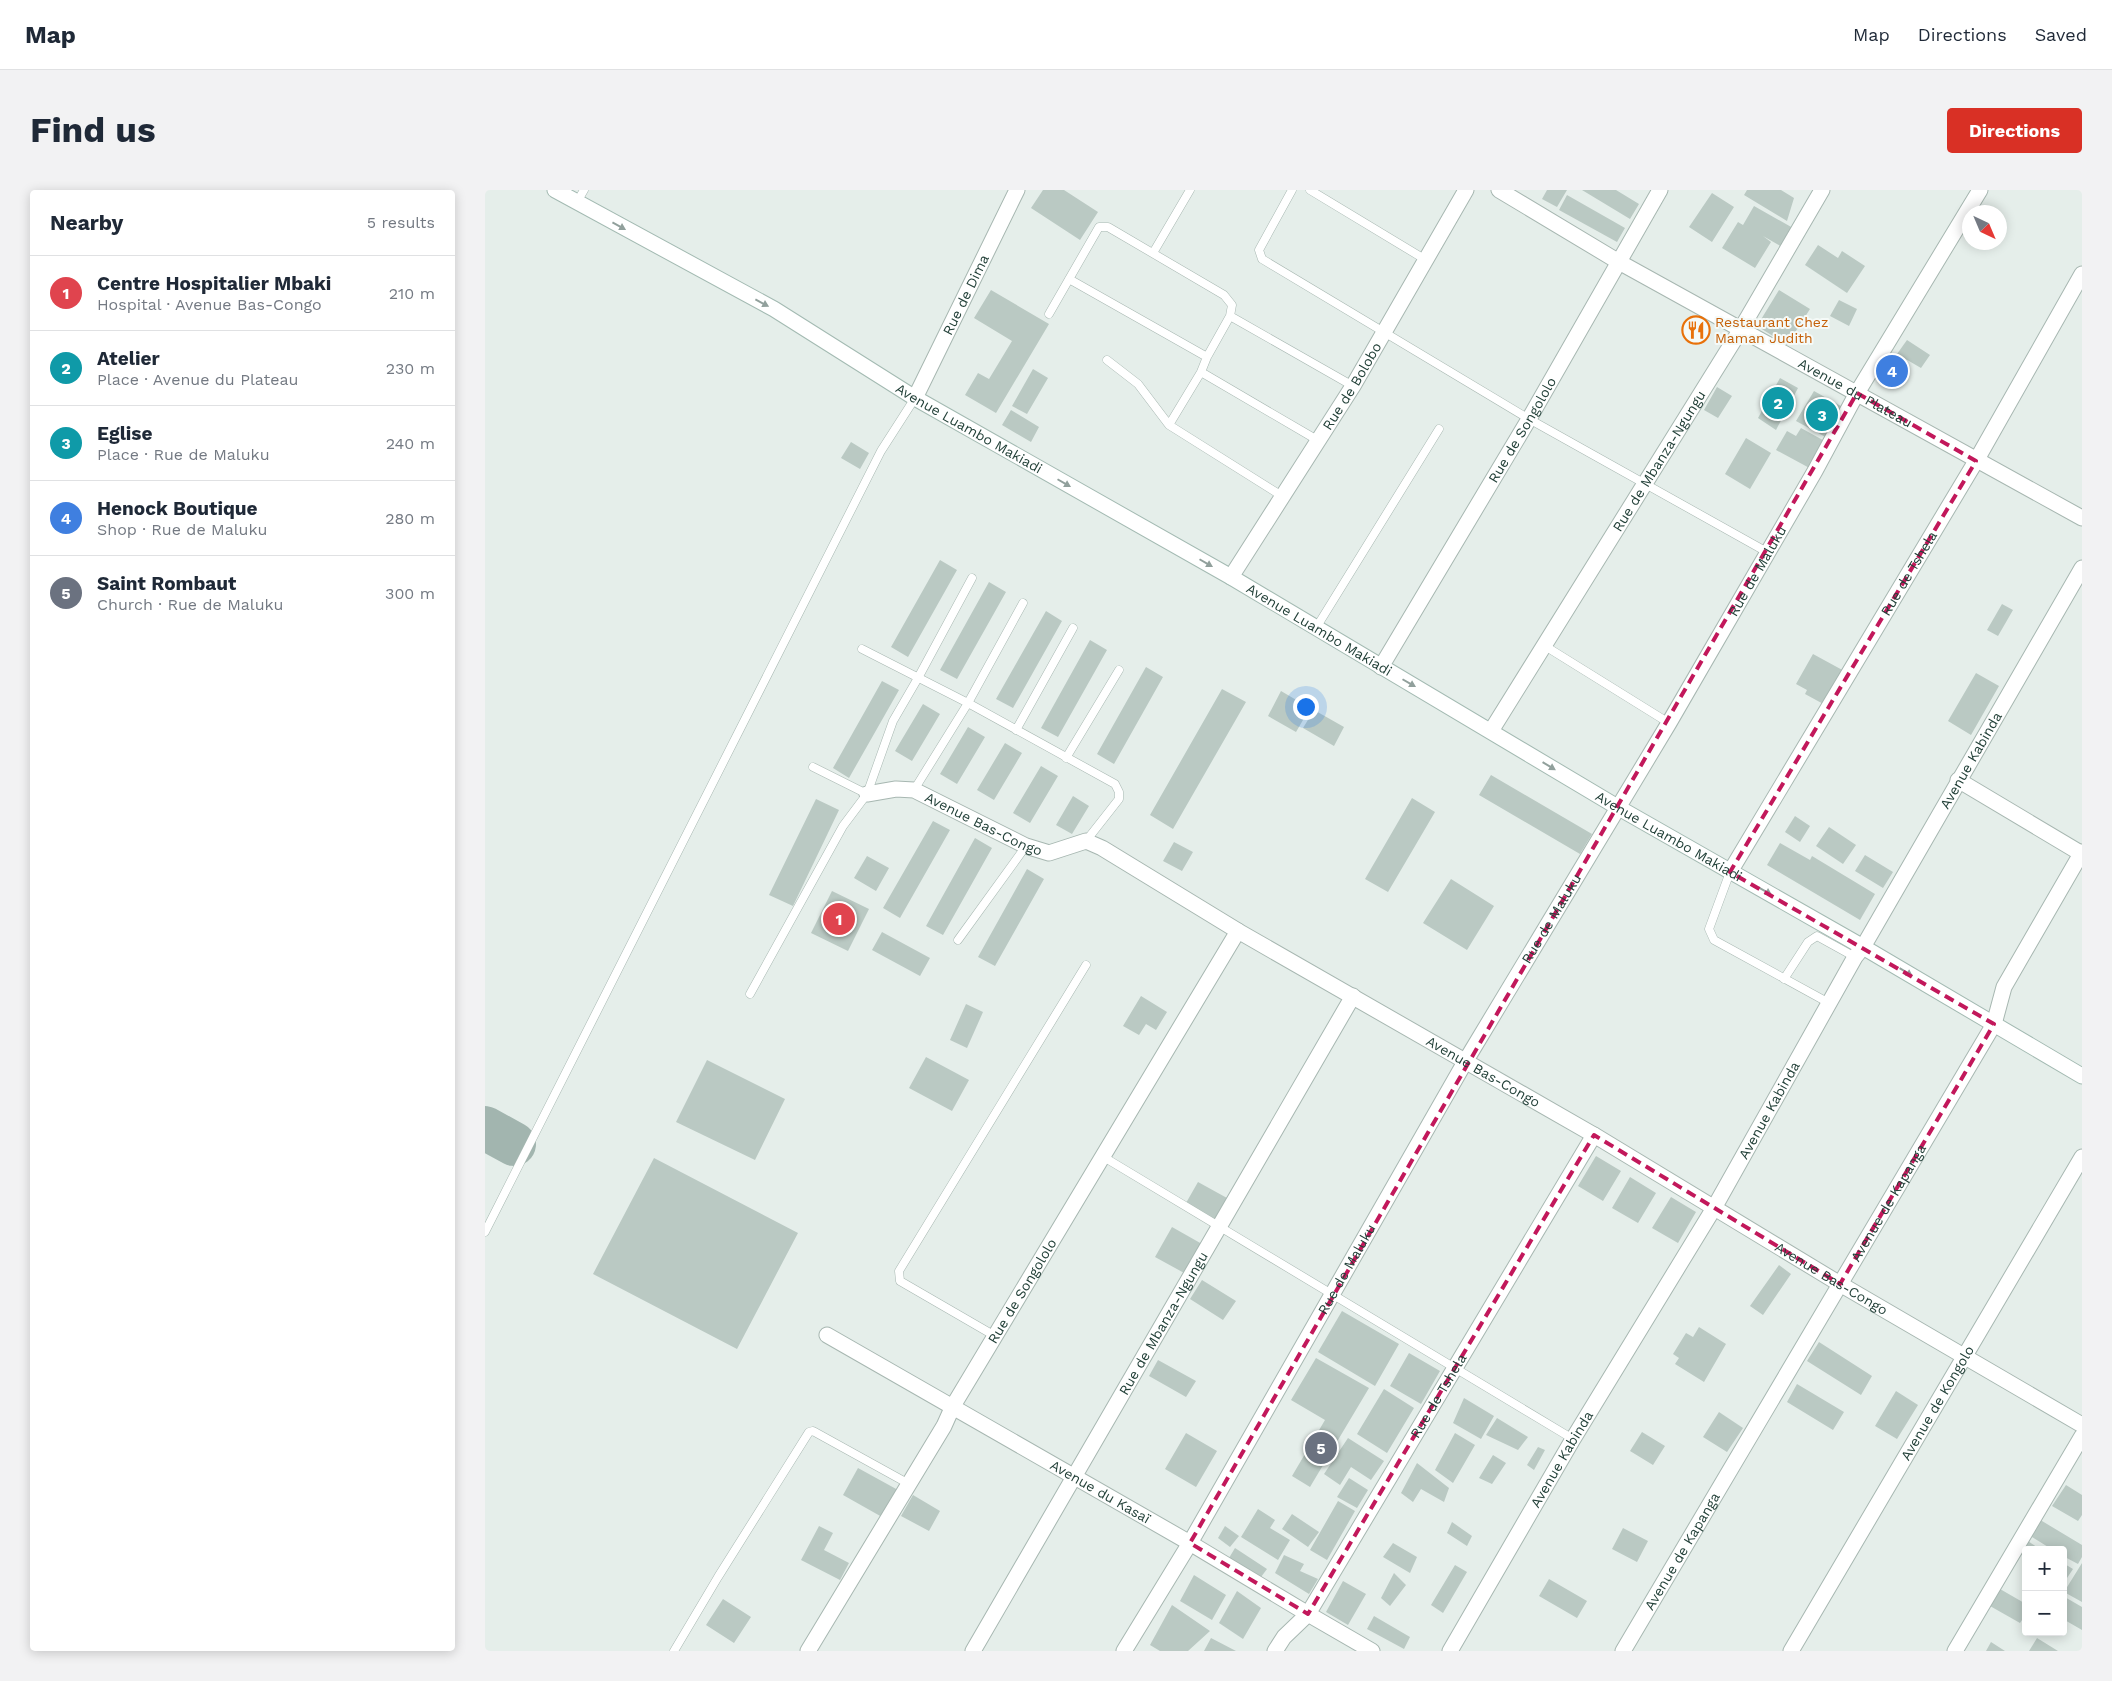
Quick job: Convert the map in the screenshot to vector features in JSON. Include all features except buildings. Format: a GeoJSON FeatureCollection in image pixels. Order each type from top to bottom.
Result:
{"type":"FeatureCollection","features":[{"type":"Feature","properties":{"kind":"street","name":"Avenue Luambo Makiadi"},"geometry":{"type":"LineString","coordinates":[[555,190],[580,196],[774,309],[915,398],[1231,577],[1730,872],[1859,952],[1993,1024],[2082,1076]]}},
{"type":"Feature","properties":{"kind":"street","name":"Rue de Dima"},"geometry":{"type":"LineString","coordinates":[[915,398],[1017,190]]}},
{"type":"Feature","properties":{"kind":"street","name":"Rue de Bolobo"},"geometry":{"type":"LineString","coordinates":[[1231,577],[1353,386],[1466,190]]}},
{"type":"Feature","properties":{"kind":"street","name":"Avenue du Plateau"},"geometry":{"type":"LineString","coordinates":[[1499,190],[1619,262],[2082,518]]}},
{"type":"Feature","properties":{"kind":"street","name":"Rue de Songololo"},"geometry":{"type":"LineString","coordinates":[[1381,666],[1529,418],[1660,190]]}},
{"type":"Feature","properties":{"kind":"street","name":"Rue de Mbanza-Ngungu"},"geometry":{"type":"LineString","coordinates":[[1491,731],[1645,485],[1741,328],[1822,190]]}},
{"type":"Feature","properties":{"kind":"street","name":"Rue de Maluku"},"geometry":{"type":"LineString","coordinates":[[1124,1651],[1190,1543],[1465,1062],[1619,808],[1815,471],[1857,394],[1980,190]]}},
{"type":"Feature","properties":{"kind":"street","name":"Rue de Tshela"},"geometry":{"type":"LineString","coordinates":[[1730,872],[1976,461],[2082,274]]}},
{"type":"Feature","properties":{"kind":"street","name":"Avenue Kabinda"},"geometry":{"type":"LineString","coordinates":[[1450,1651],[1573,1439],[1714,1208],[1829,1003],[2082,568]]}},
{"type":"Feature","properties":{"kind":"street"},"geometry":{"type":"LineString","coordinates":[[1958,780],[2082,853]]}},
{"type":"Feature","properties":{"kind":"street","name":"Avenue Bas-Congo"},"geometry":{"type":"LineString","coordinates":[[867,794],[896,789],[914,790],[1026,846],[1049,853],[1086,841],[1102,848],[1238,931],[1594,1135],[1840,1284],[2082,1425]]}},
{"type":"Feature","properties":{"kind":"street","name":"Avenue de Kapanga"},"geometry":{"type":"LineString","coordinates":[[1623,1651],[1993,1024],[2004,987],[2082,853]]}},
{"type":"Feature","properties":{"kind":"street","name":"Rue de Songololo"},"geometry":{"type":"LineString","coordinates":[[808,1651],[1238,931]]}},
{"type":"Feature","properties":{"kind":"street","name":"Rue de Mbanza-Ngungu"},"geometry":{"type":"LineString","coordinates":[[973,1651],[1353,996]]}},
{"type":"Feature","properties":{"kind":"street","name":"Rue de Tshela"},"geometry":{"type":"LineString","coordinates":[[1275,1651],[1284,1637],[1307,1614],[1594,1135]]}},
{"type":"Feature","properties":{"kind":"street","name":"Avenue de Kongolo"},"geometry":{"type":"LineString","coordinates":[[1791,1651],[2082,1157]]}},
{"type":"Feature","properties":{"kind":"street","name":"Avenue du Kasaï"},"geometry":{"type":"LineString","coordinates":[[827,1335],[1190,1543],[1372,1651]]}},
{"type":"Feature","properties":{"kind":"street"},"geometry":{"type":"LineString","coordinates":[[1955,1651],[2082,1436]]}},
{"type":"Feature","properties":{"kind":"lane"},"geometry":{"type":"LineString","coordinates":[[1153,253],[1190,190]]}},
{"type":"Feature","properties":{"kind":"lane"},"geometry":{"type":"LineString","coordinates":[[1292,190],[1259,250],[1262,259],[1529,418],[1767,552]]}},
{"type":"Feature","properties":{"kind":"lane"},"geometry":{"type":"LineString","coordinates":[[1310,190],[1426,260]]}},
{"type":"Feature","properties":{"kind":"lane"},"geometry":{"type":"LineString","coordinates":[[1049,314],[1099,227],[1108,227],[1225,295],[1232,305],[1230,316],[1207,357],[1201,372],[1169,425]]}},
{"type":"Feature","properties":{"kind":"lane"},"geometry":{"type":"LineString","coordinates":[[1069,279],[1207,357]]}},
{"type":"Feature","properties":{"kind":"lane"},"geometry":{"type":"LineString","coordinates":[[1230,316],[1353,386]]}},
{"type":"Feature","properties":{"kind":"lane"},"geometry":{"type":"LineString","coordinates":[[1107,360],[1138,384],[1169,425],[1282,496]]}},
{"type":"Feature","properties":{"kind":"lane"},"geometry":{"type":"LineString","coordinates":[[1201,372],[1319,441]]}},
{"type":"Feature","properties":{"kind":"lane"},"geometry":{"type":"LineString","coordinates":[[485,1232],[881,452],[915,398]]}},
{"type":"Feature","properties":{"kind":"lane"},"geometry":{"type":"LineString","coordinates":[[1315,628],[1439,429]]}},
{"type":"Feature","properties":{"kind":"lane"},"geometry":{"type":"LineString","coordinates":[[750,994],[843,826],[867,794],[893,720],[972,578]]}},
{"type":"Feature","properties":{"kind":"lane"},"geometry":{"type":"LineString","coordinates":[[914,790],[968,703],[1023,603]]}},
{"type":"Feature","properties":{"kind":"lane"},"geometry":{"type":"LineString","coordinates":[[1016,730],[1073,628]]}},
{"type":"Feature","properties":{"kind":"lane"},"geometry":{"type":"LineString","coordinates":[[1545,646],[1669,723]]}},
{"type":"Feature","properties":{"kind":"lane"},"geometry":{"type":"LineString","coordinates":[[863,649],[968,703],[1115,784],[1119,792],[1119,800],[1086,841]]}},
{"type":"Feature","properties":{"kind":"lane"},"geometry":{"type":"LineString","coordinates":[[1066,758],[1119,670]]}},
{"type":"Feature","properties":{"kind":"lane"},"geometry":{"type":"LineString","coordinates":[[813,768],[867,794]]}},
{"type":"Feature","properties":{"kind":"lane"},"geometry":{"type":"LineString","coordinates":[[958,940],[1026,846]]}},
{"type":"Feature","properties":{"kind":"lane"},"geometry":{"type":"LineString","coordinates":[[1730,872],[1709,929],[1715,940],[1829,1003]]}},
{"type":"Feature","properties":{"kind":"lane"},"geometry":{"type":"LineString","coordinates":[[1784,979],[1807,942],[1817,936],[1859,952]]}},
{"type":"Feature","properties":{"kind":"lane"},"geometry":{"type":"LineString","coordinates":[[995,1336],[900,1281],[899,1271],[1086,965]]}},
{"type":"Feature","properties":{"kind":"lane"},"geometry":{"type":"LineString","coordinates":[[1102,1156],[1573,1439]]}},
{"type":"Feature","properties":{"kind":"lane"},"geometry":{"type":"LineString","coordinates":[[674,1651],[809,1432],[813,1431],[820,1434],[909,1484]]}},
{"type":"Feature","properties":{"kind":"highlighted area"},"geometry":{"type":"Polygon","coordinates":[[[1857,393],[1976,461],[1730,872],[1994,1024],[1840,1284],[1594,1135],[1308,1614],[1190,1543],[1857,393]]]}},
{"type":"Feature","properties":{"kind":"taxiway"},"geometry":{"type":"LineString","coordinates":[[485,1128],[514,1144]]}},
{"type":"Feature","properties":{"kind":"place","name":"Restaurant Chez Maman Judith"},"geometry":{"type":"Point","coordinates":[1696,330]}},
{"type":"Feature","properties":{"kind":"place","name":"Henock Boutique"},"geometry":{"type":"Point","coordinates":[1892,371]}},
{"type":"Feature","properties":{"kind":"place","name":"Atelier"},"geometry":{"type":"Point","coordinates":[1778,403]}},
{"type":"Feature","properties":{"kind":"place","name":"Eglise"},"geometry":{"type":"Point","coordinates":[1822,415]}},
{"type":"Feature","properties":{"kind":"place","name":"Centre Hospitalier Mbaki"},"geometry":{"type":"Point","coordinates":[839,919]}},
{"type":"Feature","properties":{"kind":"place","name":"Saint Rombaut"},"geometry":{"type":"Point","coordinates":[1321,1448]}}]}
